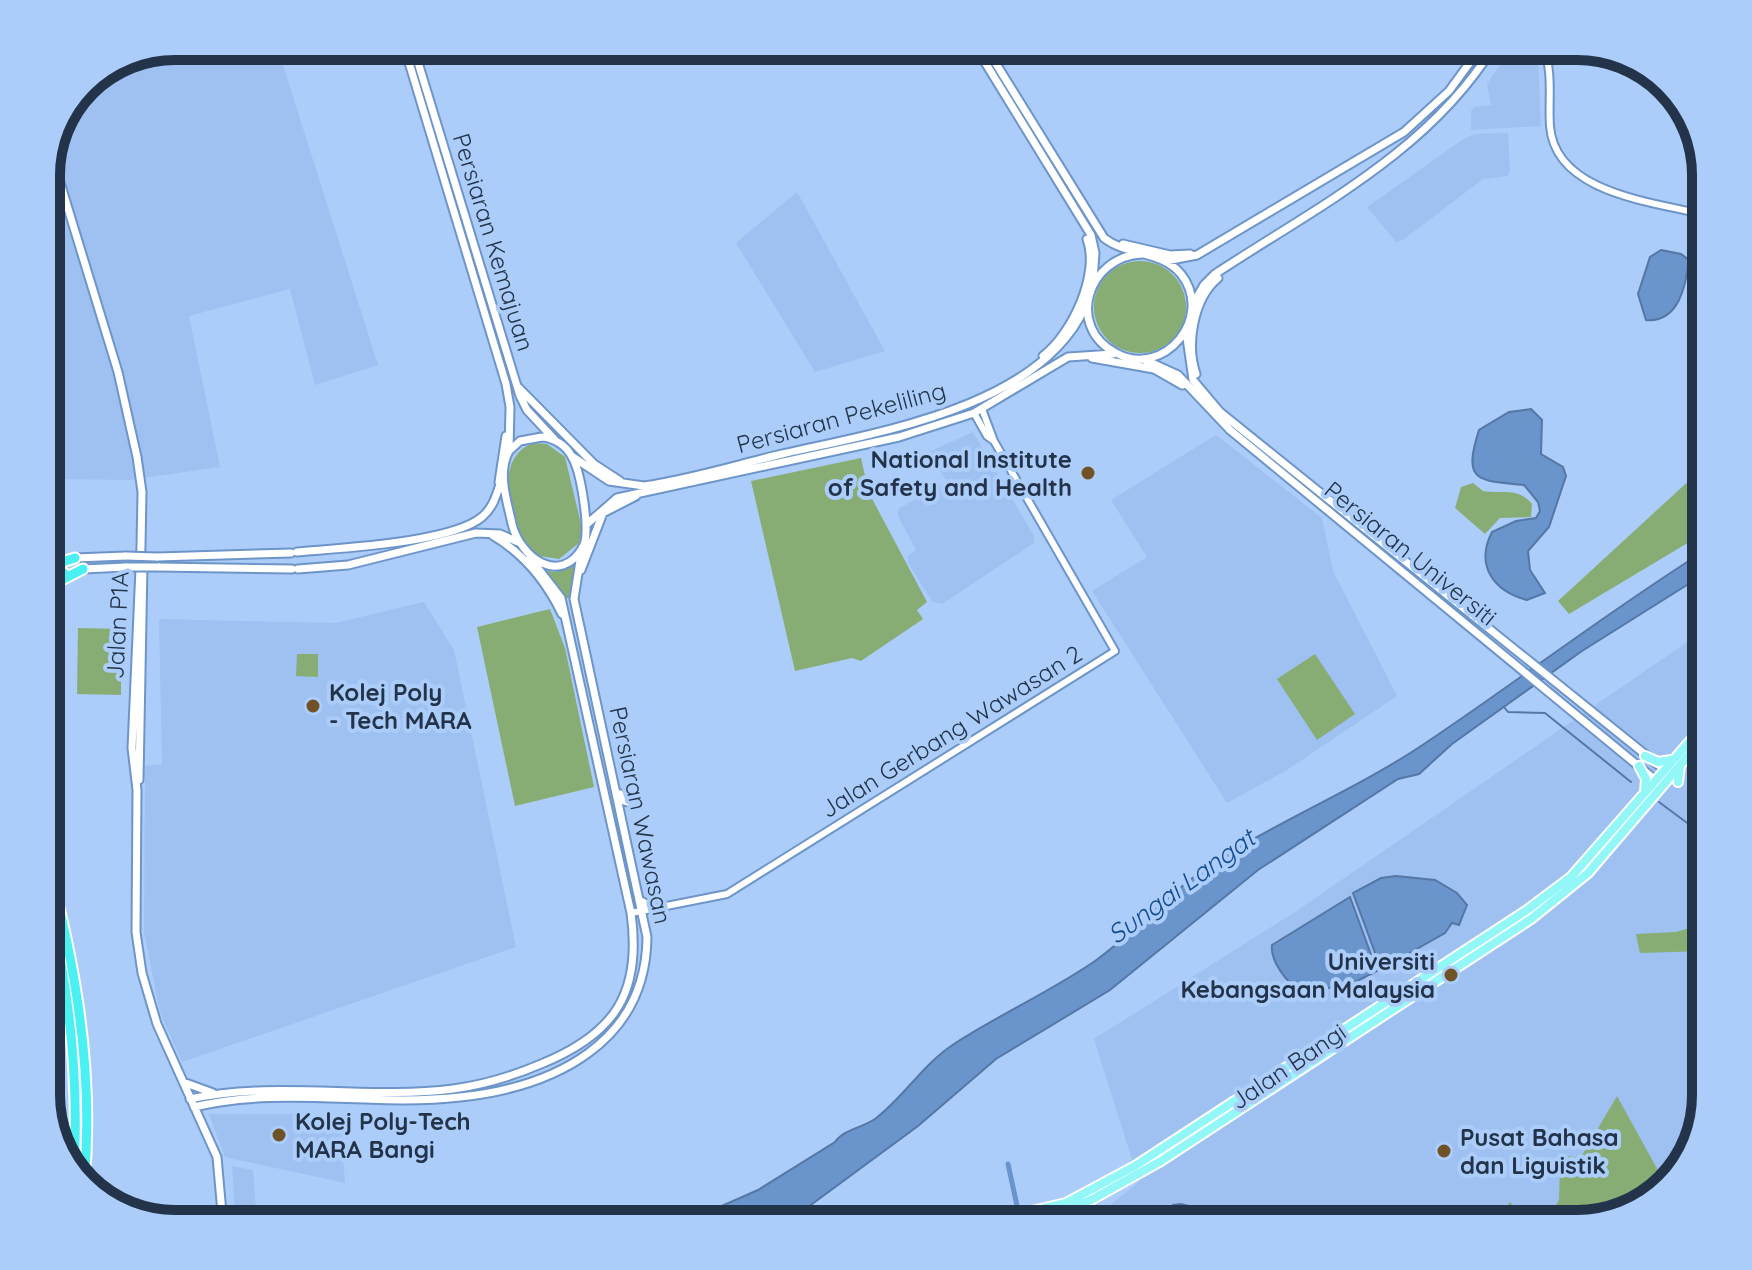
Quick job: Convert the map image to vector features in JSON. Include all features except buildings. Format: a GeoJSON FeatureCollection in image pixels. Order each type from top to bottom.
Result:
{"type":"FeatureCollection","features":[{"type":"Feature","properties":{"kind":"highway"},"geometry":{"type":"LineString","coordinates":[[60,562],[75,558]]}},
{"type":"Feature","properties":{"kind":"highway"},"geometry":{"type":"LineString","coordinates":[[60,574],[83,569]]}},
{"type":"Feature","properties":{"kind":"highway"},"geometry":{"type":"LineString","coordinates":[[60,581],[83,569]]}},
{"type":"Feature","properties":{"kind":"highway"},"geometry":{"type":"LineString","coordinates":[[60,909],[76,992],[84,1078],[84,1164]]}},
{"type":"Feature","properties":{"kind":"highway"},"geometry":{"type":"LineString","coordinates":[[60,968],[74,1073],[74,1150]]}},
{"type":"Feature","properties":{"kind":"main road","name":"Persiaran Kemajuan"},"geometry":{"type":"LineString","coordinates":[[408,60],[506,384],[509,451]]}},
{"type":"Feature","properties":{"kind":"main road","name":"Persiaran Kemajuan"},"geometry":{"type":"LineString","coordinates":[[417,60],[517,385],[527,410],[554,439]]}},
{"type":"Feature","properties":{"kind":"main road"},"geometry":{"type":"LineString","coordinates":[[984,60],[1095,247],[1093,283],[1087,303],[1094,333],[1117,354],[1143,359],[1168,350],[1186,331],[1192,305],[1204,285],[1226,267],[1325,205],[1420,134],[1465,89],[1485,60]]}},
{"type":"Feature","properties":{"kind":"main road"},"geometry":{"type":"LineString","coordinates":[[994,60],[1104,238],[1165,261],[1182,260],[1209,248],[1404,132],[1449,91],[1472,60]]}},
{"type":"Feature","properties":{"kind":"main road","name":"Jalan P1A"},"geometry":{"type":"LineString","coordinates":[[60,182],[127,404],[142,492],[144,576],[137,790],[138,952],[153,1014],[182,1081]]}},
{"type":"Feature","properties":{"kind":"main road"},"geometry":{"type":"LineString","coordinates":[[1085,208],[1106,235],[1124,245],[1180,255],[1209,248]]}},
{"type":"Feature","properties":{"kind":"main road"},"geometry":{"type":"LineString","coordinates":[[1020,375],[1067,331],[1082,298],[1090,253],[1078,215]]}},
{"type":"Feature","properties":{"kind":"main road"},"geometry":{"type":"LineString","coordinates":[[1093,283],[1109,264],[1142,254]]}},
{"type":"Feature","properties":{"kind":"main road"},"geometry":{"type":"LineString","coordinates":[[1165,261],[1182,276],[1192,305]]}},
{"type":"Feature","properties":{"kind":"main road"},"geometry":{"type":"LineString","coordinates":[[1226,267],[1201,298],[1192,356],[1200,382],[1234,428]]}},
{"type":"Feature","properties":{"kind":"main road","name":"Persiaran Pekeliling"},"geometry":{"type":"LineString","coordinates":[[573,457],[599,476],[626,485],[651,485],[901,427],[977,400],[1052,355],[1067,340],[1087,303]]}},
{"type":"Feature","properties":{"kind":"main road","name":"Persiaran Universiti"},"geometry":{"type":"LineString","coordinates":[[1186,331],[1193,380],[1234,428],[1495,632],[1666,772]]}},
{"type":"Feature","properties":{"kind":"main road","name":"Persiaran Pekeliling"},"geometry":{"type":"LineString","coordinates":[[587,524],[610,502],[878,442],[978,411],[1079,354],[1117,354]]}},
{"type":"Feature","properties":{"kind":"main road"},"geometry":{"type":"LineString","coordinates":[[1043,372],[1084,358],[1109,359],[1154,369],[1180,383],[1208,414],[1234,428]]}},
{"type":"Feature","properties":{"kind":"main road","name":"Persiaran Universiti"},"geometry":{"type":"LineString","coordinates":[[1143,359],[1178,375],[1234,428],[1658,782]]}},
{"type":"Feature","properties":{"kind":"main road"},"geometry":{"type":"LineString","coordinates":[[517,385],[594,464],[626,485]]}},
{"type":"Feature","properties":{"kind":"main road"},"geometry":{"type":"LineString","coordinates":[[499,484],[498,472],[509,425]]}},
{"type":"Feature","properties":{"kind":"main road"},"geometry":{"type":"LineString","coordinates":[[75,558],[294,552],[408,539],[467,526],[491,507],[509,451],[527,439],[554,439],[573,457],[587,524],[582,548],[568,561],[556,565],[530,558],[518,542],[503,473]]}},
{"type":"Feature","properties":{"kind":"main road"},"geometry":{"type":"LineString","coordinates":[[574,599],[598,519],[608,509],[637,494]]}},
{"type":"Feature","properties":{"kind":"main road"},"geometry":{"type":"LineString","coordinates":[[83,569],[295,569],[348,565],[486,532],[518,542]]}},
{"type":"Feature","properties":{"kind":"main road"},"geometry":{"type":"LineString","coordinates":[[486,532],[508,544],[527,562],[553,594],[567,624]]}},
{"type":"Feature","properties":{"kind":"main road","name":"Persiaran Wawasan"},"geometry":{"type":"LineString","coordinates":[[216,1097],[463,1097],[505,1087],[576,1062],[608,1039],[632,1005],[647,957],[645,924],[574,599],[582,548]]}},
{"type":"Feature","properties":{"kind":"main road","name":"Persiaran Wawasan"},"geometry":{"type":"LineString","coordinates":[[192,1103],[216,1097],[321,1089],[410,1091],[484,1084],[559,1057],[580,1046],[612,1019],[629,984],[635,941],[631,913],[559,594],[530,558]]}},
{"type":"Feature","properties":{"kind":"main road","name":"Jalan Bangi"},"geometry":{"type":"LineString","coordinates":[[1048,1210],[1135,1166],[1527,910],[1571,877],[1650,794],[1671,760],[1692,738]]}},
{"type":"Feature","properties":{"kind":"main road","name":"Jalan Bangi"},"geometry":{"type":"LineString","coordinates":[[1666,772],[1692,750]]}},
{"type":"Feature","properties":{"kind":"main road"},"geometry":{"type":"LineString","coordinates":[[1645,756],[1658,762],[1671,760]]}},
{"type":"Feature","properties":{"kind":"main road"},"geometry":{"type":"LineString","coordinates":[[1678,782],[1682,761]]}},
{"type":"Feature","properties":{"kind":"main road"},"geometry":{"type":"LineString","coordinates":[[1639,766],[1650,794],[1669,792]]}},
{"type":"Feature","properties":{"kind":"main road"},"geometry":{"type":"LineString","coordinates":[[616,786],[624,801],[634,804]]}},
{"type":"Feature","properties":{"kind":"main road"},"geometry":{"type":"LineString","coordinates":[[640,899],[645,906],[654,909],[645,924]]}},
{"type":"Feature","properties":{"kind":"main road"},"geometry":{"type":"LineString","coordinates":[[559,1057],[576,1062],[580,1046]]}},
{"type":"Feature","properties":{"kind":"main road"},"geometry":{"type":"LineString","coordinates":[[182,1081],[216,1097],[204,1113],[207,1135]]}},
{"type":"Feature","properties":{"kind":"main road"},"geometry":{"type":"LineString","coordinates":[[182,1081],[218,1161],[222,1210]]}},
{"type":"Feature","properties":{"kind":"main road"},"geometry":{"type":"LineString","coordinates":[[305,1098],[321,1089],[338,1098]]}},
{"type":"Feature","properties":{"kind":"main road"},"geometry":{"type":"LineString","coordinates":[[410,1091],[429,1099],[441,1090]]}},
{"type":"Feature","properties":{"kind":"street"},"geometry":{"type":"LineString","coordinates":[[1547,60],[1552,136],[1578,173],[1602,190],[1692,212]]}},
{"type":"Feature","properties":{"kind":"street","name":"Jalan Gerbang Wawasan 2"},"geometry":{"type":"LineString","coordinates":[[631,913],[727,894],[1115,651],[994,441],[994,434],[978,411]]}},
{"type":"Feature","properties":{"kind":"shaded area"},"geometry":{"type":"Polygon","coordinates":[[[175,60],[281,60],[378,365],[315,385],[290,289],[189,316],[220,467],[129,480],[60,479],[60,167],[69,131],[79,111],[94,94],[111,79],[131,69],[153,62],[175,60]]]}},
{"type":"Feature","properties":{"kind":"shaded area"},"geometry":{"type":"Polygon","coordinates":[[[429,60],[451,60],[431,66],[429,60]]]}},
{"type":"Feature","properties":{"kind":"shaded area"},"geometry":{"type":"Polygon","coordinates":[[[1504,60],[1538,60],[1541,126],[1471,130],[1471,111],[1474,107],[1491,105],[1487,84],[1504,60]]]}},
{"type":"Feature","properties":{"kind":"shaded area"},"geometry":{"type":"Polygon","coordinates":[[[1508,133],[1510,171],[1507,176],[1483,179],[1403,240],[1396,242],[1367,207],[1462,140],[1475,134],[1508,133]]]}},
{"type":"Feature","properties":{"kind":"shaded area"},"geometry":{"type":"Polygon","coordinates":[[[797,192],[885,351],[815,372],[736,243],[797,192]]]}},
{"type":"Feature","properties":{"kind":"shaded area"},"geometry":{"type":"Polygon","coordinates":[[[1661,250],[1681,254],[1689,260],[1686,280],[1673,309],[1657,319],[1646,320],[1638,294],[1650,257],[1661,250]]]}},
{"type":"Feature","properties":{"kind":"shaded area"},"geometry":{"type":"Polygon","coordinates":[[[1531,409],[1542,420],[1541,454],[1563,467],[1566,476],[1549,527],[1528,551],[1530,570],[1545,593],[1527,600],[1505,590],[1490,575],[1487,544],[1492,532],[1516,521],[1536,518],[1540,511],[1538,502],[1524,485],[1486,480],[1479,476],[1472,461],[1479,430],[1509,412],[1531,409]]]}},
{"type":"Feature","properties":{"kind":"shaded area"},"geometry":{"type":"Polygon","coordinates":[[[973,432],[1034,536],[1034,543],[942,604],[932,601],[908,563],[908,556],[916,550],[898,516],[898,509],[947,482],[929,452],[973,432]]]}},
{"type":"Feature","properties":{"kind":"shaded area"},"geometry":{"type":"Polygon","coordinates":[[[1216,435],[1322,518],[1333,571],[1397,696],[1287,770],[1227,803],[1092,591],[1147,557],[1111,500],[1216,435]]]}},
{"type":"Feature","properties":{"kind":"shaded area"},"geometry":{"type":"Polygon","coordinates":[[[1692,559],[1692,582],[1582,651],[1452,744],[1419,774],[1398,779],[1258,870],[1110,990],[996,1059],[918,1126],[804,1210],[712,1210],[758,1190],[843,1134],[875,1119],[943,1052],[1095,961],[1202,871],[1257,837],[1400,760],[1692,559]]]}},
{"type":"Feature","properties":{"kind":"shaded area"},"geometry":{"type":"Polygon","coordinates":[[[424,602],[454,650],[516,947],[182,1062],[160,1012],[144,932],[145,766],[162,764],[159,619],[335,623],[424,602]]]}},
{"type":"Feature","properties":{"kind":"shaded area","name":"Universiti Kebangsaan Malaysia"},"geometry":{"type":"Polygon","coordinates":[[[1692,639],[1691,1110],[1680,1146],[1668,1165],[1647,1186],[1607,1206],[1577,1210],[1098,1210],[1110,1205],[1139,1182],[1094,1039],[1298,910],[1692,639]]]}},
{"type":"Feature","properties":{"kind":"shaded area"},"geometry":{"type":"Polygon","coordinates":[[[1396,876],[1435,880],[1457,893],[1467,905],[1459,925],[1452,923],[1445,933],[1381,969],[1353,893],[1381,878],[1396,876]]]}},
{"type":"Feature","properties":{"kind":"shaded area"},"geometry":{"type":"Polygon","coordinates":[[[1350,897],[1377,971],[1345,987],[1299,990],[1280,970],[1272,945],[1350,897]]]}},
{"type":"Feature","properties":{"kind":"shaded area","name":"Kolej Poly-Tech MARA Bangi"},"geometry":{"type":"Polygon","coordinates":[[[209,1114],[340,1114],[345,1183],[225,1157],[209,1114]]]}},
{"type":"Feature","properties":{"kind":"shaded area"},"geometry":{"type":"Polygon","coordinates":[[[232,1166],[253,1170],[256,1210],[235,1210],[232,1166]]]}},
{"type":"Feature","properties":{"kind":"shaded area"},"geometry":{"type":"Polygon","coordinates":[[[1181,1204],[1195,1210],[1166,1210],[1181,1204]]]}},
{"type":"Feature","properties":{"kind":"green space"},"geometry":{"type":"Polygon","coordinates":[[[1140,261],[1158,264],[1173,274],[1183,289],[1186,307],[1183,325],[1173,340],[1158,350],[1140,353],[1122,350],[1107,340],[1097,325],[1094,307],[1097,289],[1107,274],[1122,264],[1140,261]]]}},
{"type":"Feature","properties":{"kind":"green space"},"geometry":{"type":"Polygon","coordinates":[[[534,443],[547,444],[565,457],[582,528],[579,543],[559,559],[533,555],[512,511],[509,477],[512,463],[520,451],[534,443]]]}},
{"type":"Feature","properties":{"kind":"green space"},"geometry":{"type":"Polygon","coordinates":[[[861,458],[869,493],[927,602],[917,610],[923,619],[861,661],[852,658],[795,671],[751,481],[861,458]]]}},
{"type":"Feature","properties":{"kind":"green space"},"geometry":{"type":"Polygon","coordinates":[[[1692,478],[1692,540],[1569,614],[1558,601],[1692,478]]]}},
{"type":"Feature","properties":{"kind":"green space"},"geometry":{"type":"Polygon","coordinates":[[[1473,483],[1483,491],[1521,495],[1532,504],[1531,517],[1500,518],[1485,534],[1455,508],[1461,487],[1473,483]]]}},
{"type":"Feature","properties":{"kind":"green space"},"geometry":{"type":"Polygon","coordinates":[[[575,563],[569,598],[565,598],[540,570],[556,572],[575,563]]]}},
{"type":"Feature","properties":{"kind":"green space"},"geometry":{"type":"Polygon","coordinates":[[[550,609],[565,648],[594,787],[515,806],[477,627],[550,609]]]}},
{"type":"Feature","properties":{"kind":"green space"},"geometry":{"type":"Polygon","coordinates":[[[78,628],[121,629],[121,695],[77,694],[78,628]]]}},
{"type":"Feature","properties":{"kind":"green space"},"geometry":{"type":"Polygon","coordinates":[[[297,654],[318,654],[318,677],[296,676],[297,654]]]}},
{"type":"Feature","properties":{"kind":"green space"},"geometry":{"type":"Polygon","coordinates":[[[1315,654],[1355,714],[1317,740],[1277,679],[1315,654]]]}},
{"type":"Feature","properties":{"kind":"green space"},"geometry":{"type":"Polygon","coordinates":[[[1692,927],[1692,951],[1640,953],[1636,934],[1676,932],[1692,927]]]}},
{"type":"Feature","properties":{"kind":"green space"},"geometry":{"type":"Polygon","coordinates":[[[1617,1096],[1660,1174],[1628,1198],[1607,1206],[1553,1210],[1559,1200],[1560,1166],[1569,1156],[1580,1159],[1617,1096]]]}},
{"type":"Feature","properties":{"kind":"green space"},"geometry":{"type":"Polygon","coordinates":[[[1509,1202],[1520,1210],[1508,1210],[1509,1202]]]}},
{"type":"Feature","properties":{"kind":"waterway"},"geometry":{"type":"LineString","coordinates":[[1504,707],[1508,712],[1545,713],[1631,782]]}},
{"type":"Feature","properties":{"kind":"waterway"},"geometry":{"type":"LineString","coordinates":[[1659,802],[1692,827]]}},
{"type":"Feature","properties":{"kind":"waterway"},"geometry":{"type":"LineString","coordinates":[[1008,1164],[1018,1210]]}},
{"type":"Feature","properties":{"kind":"place","name":"National Institute of Safety and Health"},"geometry":{"type":"Point","coordinates":[1088,473]}},
{"type":"Feature","properties":{"kind":"place","name":"Kolej Poly - Tech MARA"},"geometry":{"type":"Point","coordinates":[313,706]}},
{"type":"Feature","properties":{"kind":"place","name":"Universiti Kebangsaan Malaysia"},"geometry":{"type":"Point","coordinates":[1451,975]}},
{"type":"Feature","properties":{"kind":"place","name":"Kolej Poly-Tech MARA Bangi"},"geometry":{"type":"Point","coordinates":[279,1135]}},
{"type":"Feature","properties":{"kind":"place","name":"Pusat Bahasa dan Liguistik"},"geometry":{"type":"Point","coordinates":[1444,1151]}},
{"type":"Feature","properties":{"kind":"water label","name":"Sungai Langat"},"geometry":{"type":"Point","coordinates":[1181,886]}}]}
